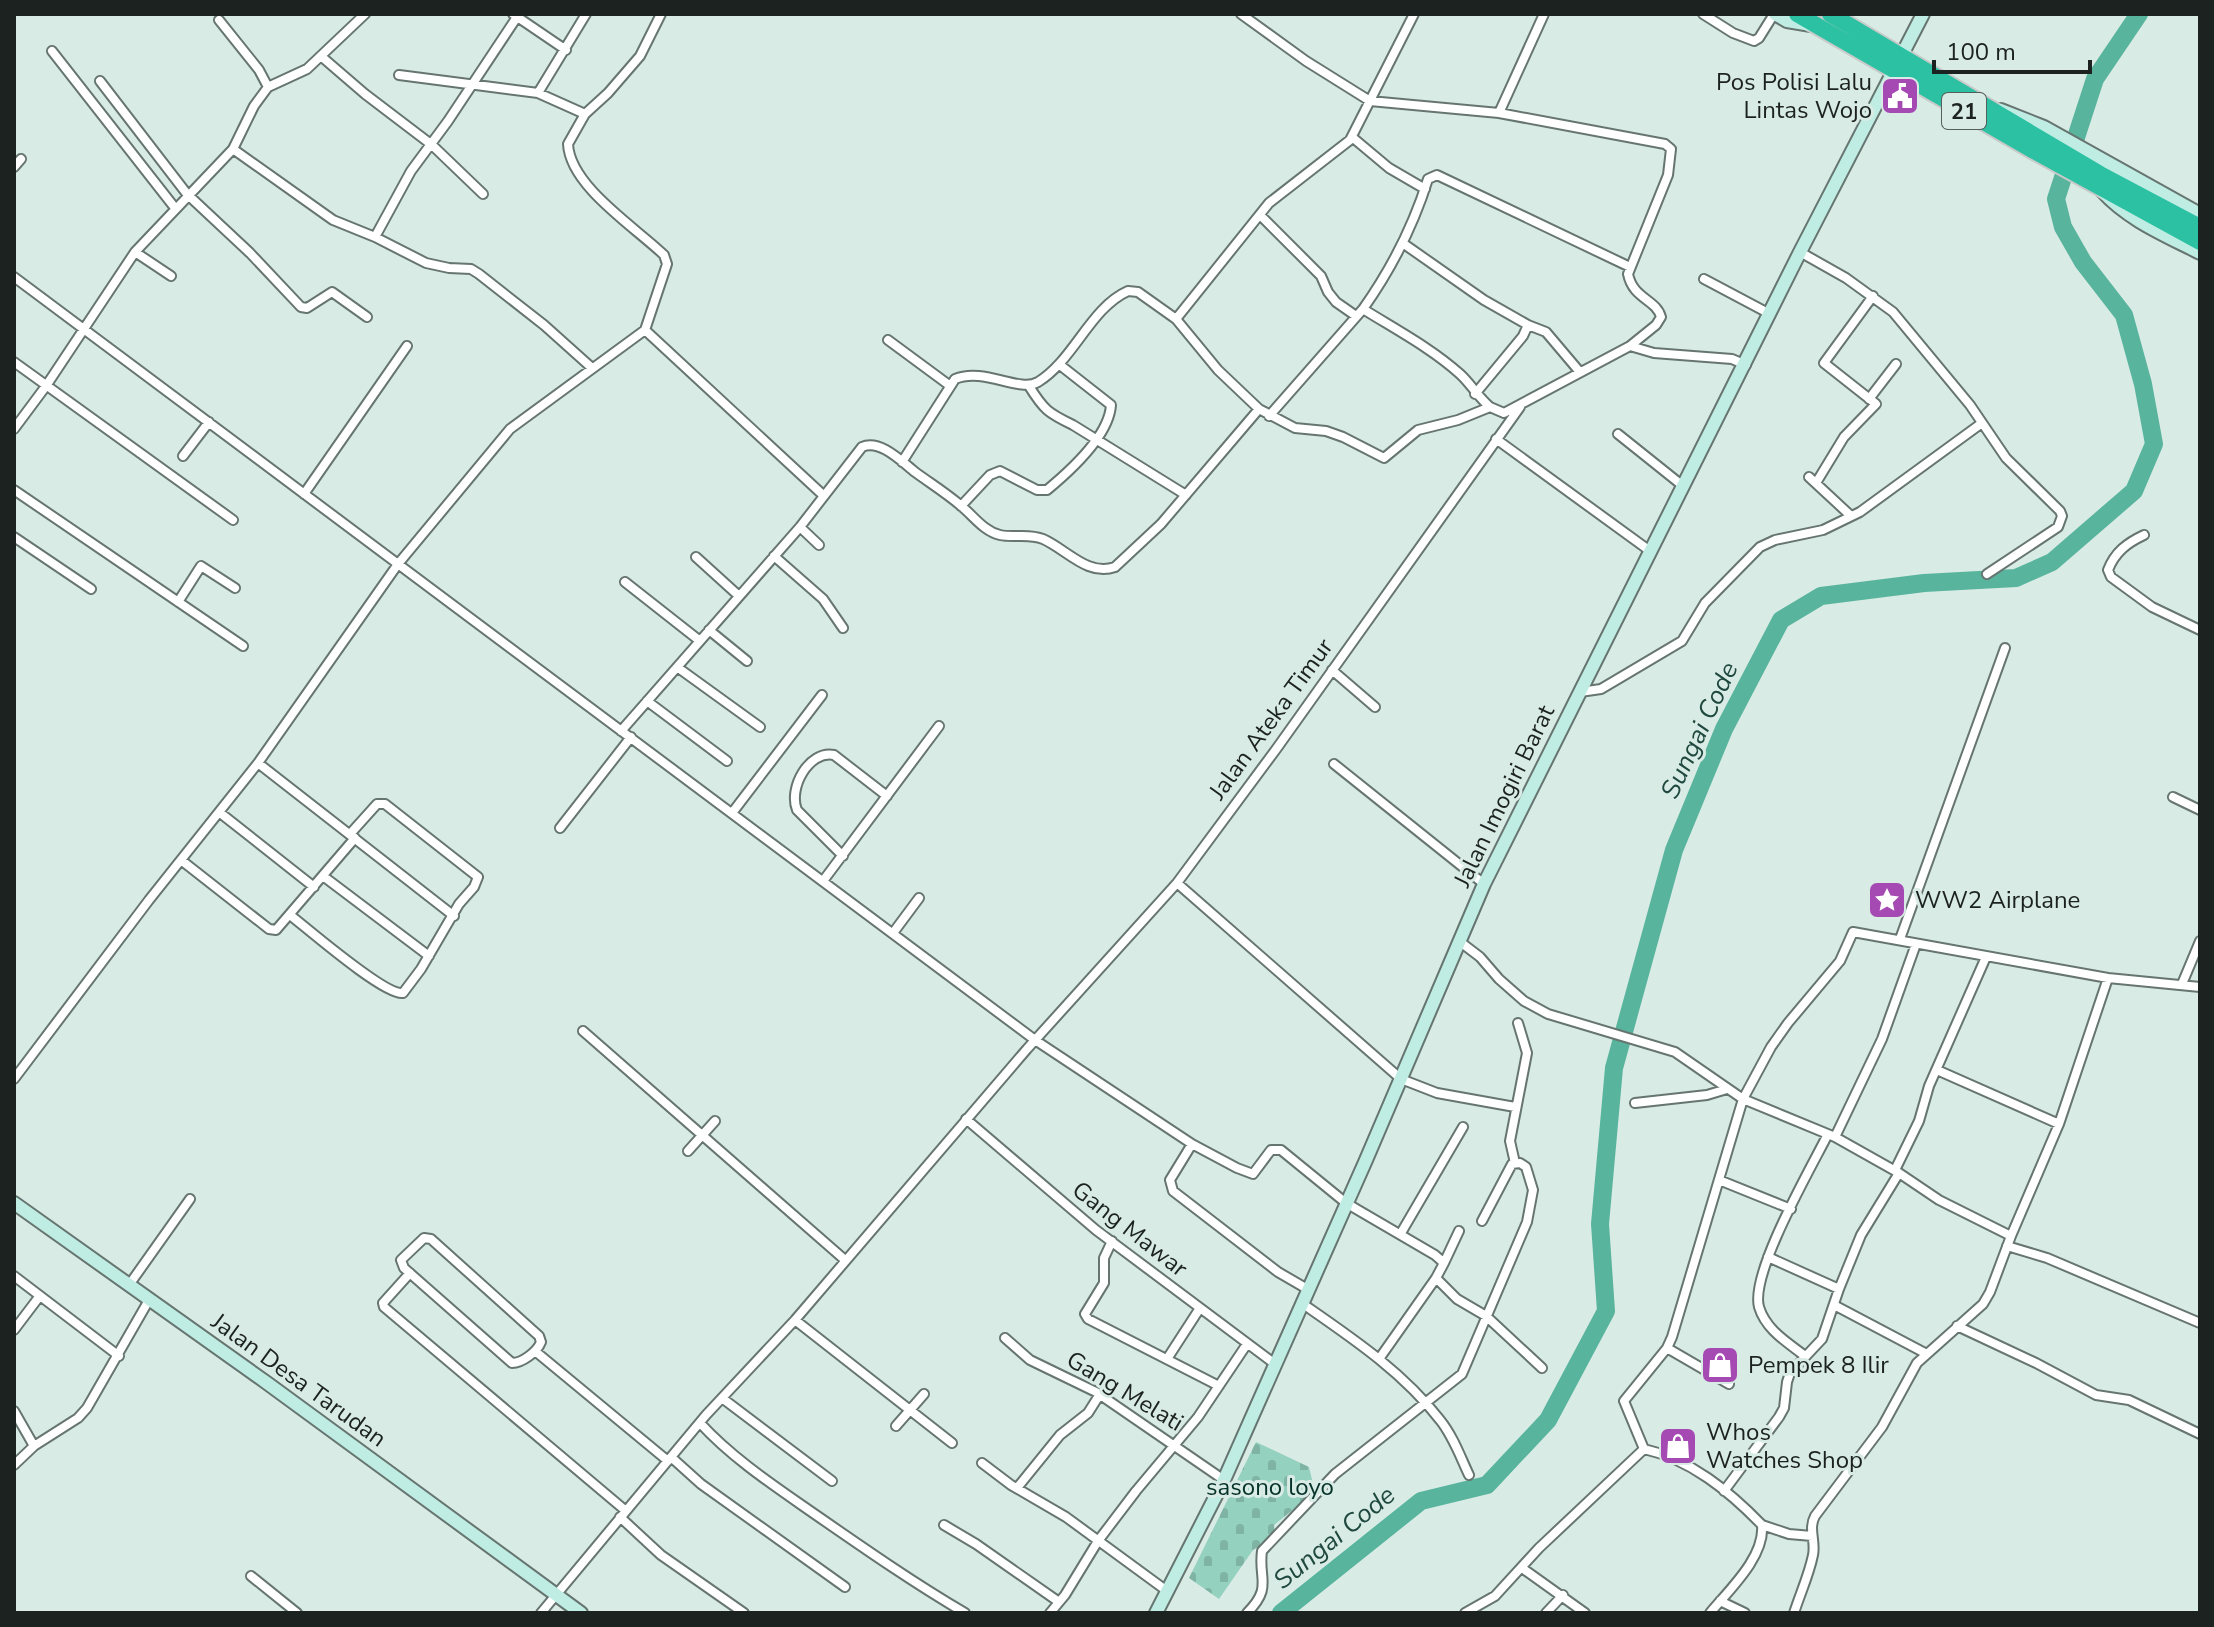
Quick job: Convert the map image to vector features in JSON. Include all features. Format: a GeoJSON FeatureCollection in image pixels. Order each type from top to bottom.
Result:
{"type":"FeatureCollection","features":[{"type":"Feature","properties":{"kind":"highway","name":"21"},"geometry":{"type":"LineString","coordinates":[[1797,14],[1824,20],[1902,55],[2200,242]]}},
{"type":"Feature","properties":{"kind":"highway","name":"21"},"geometry":{"type":"LineString","coordinates":[[1824,20],[1894,71],[2040,139]]}},
{"type":"Feature","properties":{"kind":"highway","name":"21"},"geometry":{"type":"LineString","coordinates":[[2099,177],[2200,227]]}},
{"type":"Feature","properties":{"kind":"main road"},"geometry":{"type":"LineString","coordinates":[[1775,14],[1787,21],[1824,20]]}},
{"type":"Feature","properties":{"kind":"main road","name":"Jalan Imogiri Barat"},"geometry":{"type":"LineString","coordinates":[[1156,1613],[1224,1480],[1484,884],[1800,252],[1923,14]]}},
{"type":"Feature","properties":{"kind":"main road"},"geometry":{"type":"LineString","coordinates":[[2040,139],[2099,177],[2200,214]]}},
{"type":"Feature","properties":{"kind":"main road"},"geometry":{"type":"LineString","coordinates":[[2099,177],[2116,207],[2200,253]]}},
{"type":"Feature","properties":{"kind":"main road","name":"Jalan Desa Tarudan"},"geometry":{"type":"LineString","coordinates":[[14,1203],[581,1613]]}},
{"type":"Feature","properties":{"kind":"street"},"geometry":{"type":"LineString","coordinates":[[14,429],[135,252],[233,149],[266,84],[307,69],[365,14]]}},
{"type":"Feature","properties":{"kind":"street"},"geometry":{"type":"LineString","coordinates":[[538,93],[586,14]]}},
{"type":"Feature","properties":{"kind":"street"},"geometry":{"type":"LineString","coordinates":[[14,1079],[258,763],[398,564],[510,429],[645,330],[667,264],[664,255],[612,210],[572,166],[568,144],[585,114],[640,56],[661,14]]}},
{"type":"Feature","properties":{"kind":"street"},"geometry":{"type":"LineString","coordinates":[[1241,14],[1306,61],[1370,101],[1499,113],[1665,144],[1671,149],[1668,175],[1628,274],[1631,285],[1644,300],[1657,308],[1661,317],[1656,325],[1630,346],[1504,413],[1490,407],[1475,394],[1468,382],[1448,364],[1336,302],[1321,276],[1260,215]]}},
{"type":"Feature","properties":{"kind":"street"},"geometry":{"type":"LineString","coordinates":[[1176,319],[1269,203],[1352,137],[1414,14]]}},
{"type":"Feature","properties":{"kind":"street"},"geometry":{"type":"LineString","coordinates":[[1499,113],[1544,14]]}},
{"type":"Feature","properties":{"kind":"street"},"geometry":{"type":"LineString","coordinates":[[1703,14],[1733,33],[1754,41],[1775,14]]}},
{"type":"Feature","properties":{"kind":"street"},"geometry":{"type":"LineString","coordinates":[[375,237],[411,171],[432,145],[515,15],[566,50]]}},
{"type":"Feature","properties":{"kind":"street"},"geometry":{"type":"LineString","coordinates":[[219,20],[259,70],[266,84]]}},
{"type":"Feature","properties":{"kind":"street"},"geometry":{"type":"LineString","coordinates":[[52,51],[175,208]]}},
{"type":"Feature","properties":{"kind":"street"},"geometry":{"type":"LineString","coordinates":[[322,57],[432,145],[483,194]]}},
{"type":"Feature","properties":{"kind":"street"},"geometry":{"type":"LineString","coordinates":[[399,75],[538,93],[585,114]]}},
{"type":"Feature","properties":{"kind":"street"},"geometry":{"type":"LineString","coordinates":[[100,81],[187,194],[244,247],[301,307],[307,308],[332,292],[367,317]]}},
{"type":"Feature","properties":{"kind":"street"},"geometry":{"type":"LineString","coordinates":[[1352,137],[1389,168],[1425,189]]}},
{"type":"Feature","properties":{"kind":"street"},"geometry":{"type":"LineString","coordinates":[[233,149],[333,220],[426,263],[471,269],[544,325],[592,368]]}},
{"type":"Feature","properties":{"kind":"street"},"geometry":{"type":"LineString","coordinates":[[14,167],[21,159]]}},
{"type":"Feature","properties":{"kind":"street"},"geometry":{"type":"LineString","coordinates":[[1269,416],[1360,313],[1404,244],[1432,176],[1445,177],[1630,267]]}},
{"type":"Feature","properties":{"kind":"street"},"geometry":{"type":"LineString","coordinates":[[1404,244],[1484,300],[1546,332],[1579,371]]}},
{"type":"Feature","properties":{"kind":"street"},"geometry":{"type":"LineString","coordinates":[[135,252],[171,276]]}},
{"type":"Feature","properties":{"kind":"street"},"geometry":{"type":"LineString","coordinates":[[1800,252],[1873,296],[1893,312],[1982,423],[2006,458],[2062,516],[2058,527],[1987,574]]}},
{"type":"Feature","properties":{"kind":"street"},"geometry":{"type":"LineString","coordinates":[[14,277],[1035,1040],[1192,1144],[1237,1168],[1253,1174],[1271,1150],[1281,1150],[1346,1203],[1425,1247],[1444,1263]]}},
{"type":"Feature","properties":{"kind":"street"},"geometry":{"type":"LineString","coordinates":[[1704,279],[1770,314]]}},
{"type":"Feature","properties":{"kind":"street"},"geometry":{"type":"LineString","coordinates":[[1029,386],[1060,365],[1111,302],[1128,291],[1138,292],[1176,319],[1218,370],[1269,416],[1295,428],[1326,431],[1343,437],[1384,458],[1418,430],[1458,420],[1490,407]]}},
{"type":"Feature","properties":{"kind":"street"},"geometry":{"type":"LineString","coordinates":[[1851,516],[1812,480],[1844,437],[1876,404],[1824,363],[1873,296]]}},
{"type":"Feature","properties":{"kind":"street"},"geometry":{"type":"LineString","coordinates":[[1475,394],[1523,336],[1528,325]]}},
{"type":"Feature","properties":{"kind":"street"},"geometry":{"type":"LineString","coordinates":[[645,330],[823,495]]}},
{"type":"Feature","properties":{"kind":"street"},"geometry":{"type":"LineString","coordinates":[[888,340],[949,385]]}},
{"type":"Feature","properties":{"kind":"street"},"geometry":{"type":"LineString","coordinates":[[304,494],[407,346]]}},
{"type":"Feature","properties":{"kind":"street"},"geometry":{"type":"LineString","coordinates":[[1630,346],[1654,353],[1732,359],[1746,365]]}},
{"type":"Feature","properties":{"kind":"street"},"geometry":{"type":"LineString","coordinates":[[14,362],[233,520]]}},
{"type":"Feature","properties":{"kind":"street"},"geometry":{"type":"LineString","coordinates":[[1869,399],[1896,364]]}},
{"type":"Feature","properties":{"kind":"street"},"geometry":{"type":"LineString","coordinates":[[961,506],[990,475],[1000,471],[1037,490],[1047,490],[1097,441],[1111,412],[1111,405],[1060,365]]}},
{"type":"Feature","properties":{"kind":"street"},"geometry":{"type":"LineString","coordinates":[[902,462],[949,385],[963,375],[981,375],[1029,386],[1049,413],[1186,495]]}},
{"type":"Feature","properties":{"kind":"street","name":"Jalan Ateka Timur"},"geometry":{"type":"LineString","coordinates":[[541,1613],[700,1423],[795,1320],[1035,1040],[1177,883],[1520,407]]}},
{"type":"Feature","properties":{"kind":"street"},"geometry":{"type":"LineString","coordinates":[[621,731],[800,527],[862,447],[869,444],[879,446],[961,506],[986,529],[999,535],[1043,539],[1091,568],[1109,570],[1161,524],[1259,409]]}},
{"type":"Feature","properties":{"kind":"street"},"geometry":{"type":"LineString","coordinates":[[183,456],[209,422]]}},
{"type":"Feature","properties":{"kind":"street"},"geometry":{"type":"LineString","coordinates":[[1580,692],[1601,689],[1624,678],[1682,641],[1705,603],[1751,552],[1775,540],[1823,530],[1851,516],[1892,491],[1982,423]]}},
{"type":"Feature","properties":{"kind":"street"},"geometry":{"type":"LineString","coordinates":[[1618,434],[1683,486]]}},
{"type":"Feature","properties":{"kind":"street"},"geometry":{"type":"LineString","coordinates":[[1496,439],[1650,551]]}},
{"type":"Feature","properties":{"kind":"street"},"geometry":{"type":"LineString","coordinates":[[14,490],[243,646]]}},
{"type":"Feature","properties":{"kind":"street"},"geometry":{"type":"LineString","coordinates":[[800,527],[819,545]]}},
{"type":"Feature","properties":{"kind":"street"},"geometry":{"type":"LineString","coordinates":[[2144,535],[2115,555],[2108,570],[2111,577],[2152,607],[2200,630]]}},
{"type":"Feature","properties":{"kind":"street"},"geometry":{"type":"LineString","coordinates":[[14,537],[91,589]]}},
{"type":"Feature","properties":{"kind":"street"},"geometry":{"type":"LineString","coordinates":[[774,556],[823,599],[843,628]]}},
{"type":"Feature","properties":{"kind":"street"},"geometry":{"type":"LineString","coordinates":[[696,557],[739,596]]}},
{"type":"Feature","properties":{"kind":"street"},"geometry":{"type":"LineString","coordinates":[[178,602],[201,566],[235,588]]}},
{"type":"Feature","properties":{"kind":"street"},"geometry":{"type":"LineString","coordinates":[[625,582],[700,641]]}},
{"type":"Feature","properties":{"kind":"street"},"geometry":{"type":"LineString","coordinates":[[709,630],[747,661]]}},
{"type":"Feature","properties":{"kind":"street"},"geometry":{"type":"LineString","coordinates":[[1900,939],[2005,648]]}},
{"type":"Feature","properties":{"kind":"street"},"geometry":{"type":"LineString","coordinates":[[677,667],[760,727]]}},
{"type":"Feature","properties":{"kind":"street"},"geometry":{"type":"LineString","coordinates":[[1332,670],[1375,707]]}},
{"type":"Feature","properties":{"kind":"street"},"geometry":{"type":"LineString","coordinates":[[732,813],[822,695]]}},
{"type":"Feature","properties":{"kind":"street"},"geometry":{"type":"LineString","coordinates":[[647,701],[727,761]]}},
{"type":"Feature","properties":{"kind":"street"},"geometry":{"type":"LineString","coordinates":[[823,881],[939,726]]}},
{"type":"Feature","properties":{"kind":"street"},"geometry":{"type":"LineString","coordinates":[[560,828],[631,737]]}},
{"type":"Feature","properties":{"kind":"street"},"geometry":{"type":"LineString","coordinates":[[843,856],[797,810],[794,802],[793,792],[812,760],[824,754],[834,755],[887,796]]}},
{"type":"Feature","properties":{"kind":"street"},"geometry":{"type":"LineString","coordinates":[[258,763],[454,916]]}},
{"type":"Feature","properties":{"kind":"street"},"geometry":{"type":"LineString","coordinates":[[1334,764],[1484,884]]}},
{"type":"Feature","properties":{"kind":"street"},"geometry":{"type":"LineString","coordinates":[[2173,797],[2200,810]]}},
{"type":"Feature","properties":{"kind":"street"},"geometry":{"type":"LineString","coordinates":[[181,860],[269,929],[276,930],[380,803],[479,879],[459,904],[403,993],[395,994],[290,915]]}},
{"type":"Feature","properties":{"kind":"street"},"geometry":{"type":"LineString","coordinates":[[219,812],[314,887]]}},
{"type":"Feature","properties":{"kind":"street"},"geometry":{"type":"LineString","coordinates":[[323,876],[429,956]]}},
{"type":"Feature","properties":{"kind":"street"},"geometry":{"type":"LineString","coordinates":[[1177,883],[1401,1079],[1437,1093],[1515,1107]]}},
{"type":"Feature","properties":{"kind":"street"},"geometry":{"type":"LineString","coordinates":[[893,933],[919,898]]}},
{"type":"Feature","properties":{"kind":"street"},"geometry":{"type":"LineString","coordinates":[[1644,1449],[1624,1401],[1667,1348],[1743,1099],[1771,1047],[1840,961],[1853,932],[2108,978],[2200,987]]}},
{"type":"Feature","properties":{"kind":"street"},"geometry":{"type":"LineString","coordinates":[[1459,941],[1480,957],[1524,1001],[1548,1014],[1675,1052],[1743,1099],[1831,1135],[1939,1200],[2011,1236]]}},
{"type":"Feature","properties":{"kind":"street"},"geometry":{"type":"LineString","coordinates":[[2182,984],[2200,941]]}},
{"type":"Feature","properties":{"kind":"street"},"geometry":{"type":"LineString","coordinates":[[1805,1356],[1772,1330],[1759,1306],[1758,1295],[1768,1257],[1882,1039],[1916,944]]}},
{"type":"Feature","properties":{"kind":"street"},"geometry":{"type":"LineString","coordinates":[[1724,1491],[1779,1417],[1784,1408],[1790,1373],[1822,1339],[1861,1235],[1897,1172],[1986,957]]}},
{"type":"Feature","properties":{"kind":"street"},"geometry":{"type":"LineString","coordinates":[[1794,1613],[1813,1557],[1811,1523],[1815,1516],[1882,1427],[1917,1363],[1983,1304],[1990,1292],[2059,1124],[2108,978]]}},
{"type":"Feature","properties":{"kind":"street"},"geometry":{"type":"LineString","coordinates":[[1515,1163],[1510,1141],[1527,1053],[1518,1023]]}},
{"type":"Feature","properties":{"kind":"street"},"geometry":{"type":"LineString","coordinates":[[583,1031],[845,1260]]}},
{"type":"Feature","properties":{"kind":"street"},"geometry":{"type":"LineString","coordinates":[[1937,1070],[2059,1124]]}},
{"type":"Feature","properties":{"kind":"street"},"geometry":{"type":"LineString","coordinates":[[1635,1103],[1707,1095],[1727,1089]]}},
{"type":"Feature","properties":{"kind":"street","name":"Gang Mawar"},"geometry":{"type":"LineString","coordinates":[[966,1119],[1036,1181],[1275,1364]]}},
{"type":"Feature","properties":{"kind":"street"},"geometry":{"type":"LineString","coordinates":[[688,1151],[715,1121]]}},
{"type":"Feature","properties":{"kind":"street"},"geometry":{"type":"LineString","coordinates":[[1401,1233],[1463,1127]]}},
{"type":"Feature","properties":{"kind":"street"},"geometry":{"type":"LineString","coordinates":[[1192,1144],[1170,1180],[1173,1191],[1278,1272],[1309,1290]]}},
{"type":"Feature","properties":{"kind":"street"},"geometry":{"type":"LineString","coordinates":[[1482,1221],[1502,1180],[1515,1163]]}},
{"type":"Feature","properties":{"kind":"street"},"geometry":{"type":"LineString","coordinates":[[1247,1613],[1262,1593],[1261,1559],[1267,1543],[1335,1474],[1462,1374],[1522,1236],[1533,1202],[1529,1172],[1526,1167],[1515,1163]]}},
{"type":"Feature","properties":{"kind":"street"},"geometry":{"type":"LineString","coordinates":[[1719,1180],[1791,1209]]}},
{"type":"Feature","properties":{"kind":"street"},"geometry":{"type":"LineString","coordinates":[[129,1285],[190,1199]]}},
{"type":"Feature","properties":{"kind":"street"},"geometry":{"type":"LineString","coordinates":[[1379,1359],[1436,1278],[1459,1231]]}},
{"type":"Feature","properties":{"kind":"street"},"geometry":{"type":"LineString","coordinates":[[422,1239],[431,1239],[539,1336],[541,1342],[535,1351],[512,1363],[402,1266],[401,1260],[422,1239]]}},
{"type":"Feature","properties":{"kind":"street"},"geometry":{"type":"LineString","coordinates":[[1112,1241],[1104,1258],[1104,1283],[1086,1316],[1092,1322],[1219,1386]]}},
{"type":"Feature","properties":{"kind":"street"},"geometry":{"type":"LineString","coordinates":[[2007,1246],[2047,1258],[2200,1323]]}},
{"type":"Feature","properties":{"kind":"street"},"geometry":{"type":"LineString","coordinates":[[1768,1257],[1839,1289]]}},
{"type":"Feature","properties":{"kind":"street"},"geometry":{"type":"LineString","coordinates":[[410,1273],[383,1303],[384,1307],[623,1514],[661,1555],[744,1613]]}},
{"type":"Feature","properties":{"kind":"street"},"geometry":{"type":"LineString","coordinates":[[14,1276],[116,1353]]}},
{"type":"Feature","properties":{"kind":"street"},"geometry":{"type":"LineString","coordinates":[[1436,1278],[1451,1294],[1486,1316],[1542,1368]]}},
{"type":"Feature","properties":{"kind":"street"},"geometry":{"type":"LineString","coordinates":[[14,1330],[39,1297]]}},
{"type":"Feature","properties":{"kind":"street"},"geometry":{"type":"LineString","coordinates":[[14,1465],[34,1446],[83,1413],[149,1300]]}},
{"type":"Feature","properties":{"kind":"street"},"geometry":{"type":"LineString","coordinates":[[1303,1304],[1379,1359],[1439,1419],[1454,1441],[1469,1475]]}},
{"type":"Feature","properties":{"kind":"street"},"geometry":{"type":"LineString","coordinates":[[1834,1305],[1925,1353]]}},
{"type":"Feature","properties":{"kind":"street"},"geometry":{"type":"LineString","coordinates":[[1167,1359],[1200,1308]]}},
{"type":"Feature","properties":{"kind":"street"},"geometry":{"type":"LineString","coordinates":[[795,1320],[952,1443]]}},
{"type":"Feature","properties":{"kind":"street"},"geometry":{"type":"LineString","coordinates":[[1957,1326],[2096,1395],[2129,1400],[2200,1434]]}},
{"type":"Feature","properties":{"kind":"street","name":"Gang Melati"},"geometry":{"type":"LineString","coordinates":[[1005,1338],[1030,1360],[1100,1394],[1224,1480]]}},
{"type":"Feature","properties":{"kind":"street"},"geometry":{"type":"LineString","coordinates":[[1050,1613],[1098,1541],[1176,1445],[1247,1344]]}},
{"type":"Feature","properties":{"kind":"street"},"geometry":{"type":"LineString","coordinates":[[1667,1348],[1729,1384]]}},
{"type":"Feature","properties":{"kind":"street"},"geometry":{"type":"LineString","coordinates":[[535,1351],[701,1484],[845,1587]]}},
{"type":"Feature","properties":{"kind":"street"},"geometry":{"type":"LineString","coordinates":[[896,1426],[924,1394]]}},
{"type":"Feature","properties":{"kind":"street"},"geometry":{"type":"LineString","coordinates":[[1017,1488],[1060,1435],[1088,1413],[1100,1394]]}},
{"type":"Feature","properties":{"kind":"street"},"geometry":{"type":"LineString","coordinates":[[722,1398],[832,1481]]}},
{"type":"Feature","properties":{"kind":"street"},"geometry":{"type":"LineString","coordinates":[[14,1411],[34,1446]]}},
{"type":"Feature","properties":{"kind":"street"},"geometry":{"type":"LineString","coordinates":[[700,1423],[714,1439],[844,1536],[965,1613]]}},
{"type":"Feature","properties":{"kind":"street"},"geometry":{"type":"LineString","coordinates":[[1644,1449],[1677,1459],[1724,1491],[1762,1525],[1789,1534],[1812,1536]]}},
{"type":"Feature","properties":{"kind":"street"},"geometry":{"type":"LineString","coordinates":[[1465,1613],[1480,1610],[1644,1449]]}},
{"type":"Feature","properties":{"kind":"street"},"geometry":{"type":"LineString","coordinates":[[982,1463],[1066,1517],[1167,1591]]}},
{"type":"Feature","properties":{"kind":"street"},"geometry":{"type":"LineString","coordinates":[[944,1525],[1059,1602]]}},
{"type":"Feature","properties":{"kind":"street"},"geometry":{"type":"LineString","coordinates":[[1710,1613],[1747,1568],[1763,1533],[1762,1525]]}},
{"type":"Feature","properties":{"kind":"street"},"geometry":{"type":"LineString","coordinates":[[1522,1568],[1585,1613]]}},
{"type":"Feature","properties":{"kind":"street"},"geometry":{"type":"LineString","coordinates":[[251,1576],[297,1613]]}},
{"type":"Feature","properties":{"kind":"street"},"geometry":{"type":"LineString","coordinates":[[1546,1613],[1563,1595]]}},
{"type":"Feature","properties":{"kind":"street"},"geometry":{"type":"LineString","coordinates":[[1720,1601],[1745,1613]]}},
{"type":"Feature","properties":{"kind":"green space","name":"sasono loyo"},"geometry":{"type":"Polygon","coordinates":[[[1256,1442],[1309,1467],[1314,1488],[1310,1496],[1274,1525],[1275,1537],[1253,1550],[1219,1599],[1189,1578],[1256,1442]]]}},
{"type":"Feature","properties":{"kind":"waterway","name":"Sungai Code"},"geometry":{"type":"LineString","coordinates":[[1281,1613],[1421,1501],[1487,1485],[1548,1420],[1606,1311],[1600,1224],[1614,1068],[1674,850],[1724,729],[1781,620],[1821,596],[1924,583],[2016,578],[2052,562],[2134,491],[2154,444],[2143,384],[2124,315],[2083,262],[2063,227],[2056,199],[2095,79],[2139,14]]}},
{"type":"Feature","properties":{"kind":"place","name":"Pos Polisi Lalu Lintas Wojo"},"geometry":{"type":"Point","coordinates":[1900,96]}},
{"type":"Feature","properties":{"kind":"place","name":"WW2 Airplane"},"geometry":{"type":"Point","coordinates":[1887,900]}},
{"type":"Feature","properties":{"kind":"place","name":"Pempek 8 Ilir"},"geometry":{"type":"Point","coordinates":[1720,1365]}},
{"type":"Feature","properties":{"kind":"place","name":"Whos Watches Shop"},"geometry":{"type":"Point","coordinates":[1678,1446]}}]}
